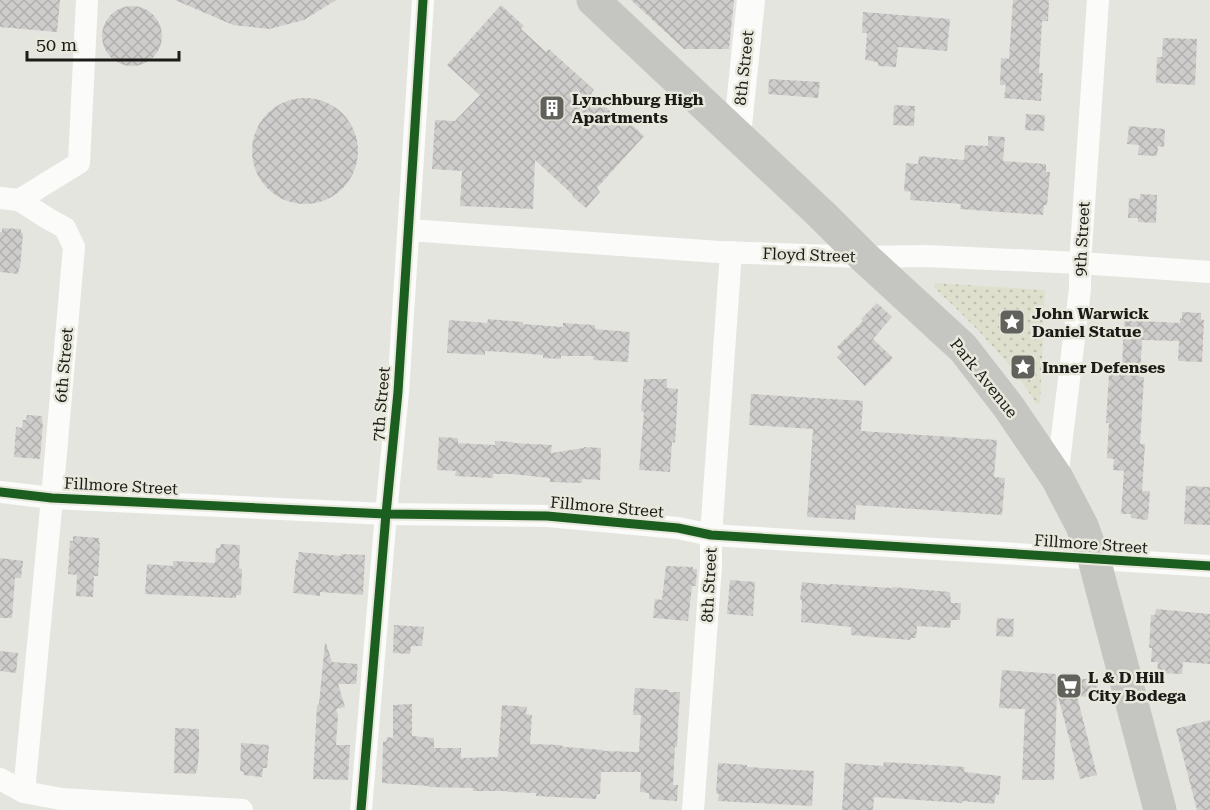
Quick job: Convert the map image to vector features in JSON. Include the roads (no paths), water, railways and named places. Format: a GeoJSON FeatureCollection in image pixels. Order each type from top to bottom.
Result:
{"type":"FeatureCollection","features":[{"type":"Feature","properties":{"kind":"main road","name":"Park Avenue"},"geometry":{"type":"LineString","coordinates":[[593,0],[963,348],[1008,405],[1057,478],[1082,526],[1094,559],[1160,810]]}},
{"type":"Feature","properties":{"kind":"street","name":"6th Street"},"geometry":{"type":"LineString","coordinates":[[9,199],[79,164],[87,0]]}},
{"type":"Feature","properties":{"kind":"street","name":"7th Street"},"geometry":{"type":"LineString","coordinates":[[361,810],[398,392],[423,0]]}},
{"type":"Feature","properties":{"kind":"street","name":"8th Street"},"geometry":{"type":"LineString","coordinates":[[737,135],[750,0]]}},
{"type":"Feature","properties":{"kind":"street","name":"9th Street"},"geometry":{"type":"LineString","coordinates":[[1057,478],[1080,289],[1098,0]]}},
{"type":"Feature","properties":{"kind":"street","name":"6th Street"},"geometry":{"type":"LineString","coordinates":[[9,199],[65,228],[74,247],[24,792]]}},
{"type":"Feature","properties":{"kind":"street","name":"Floyd Street"},"geometry":{"type":"LineString","coordinates":[[409,230],[731,252],[926,256],[1210,272]]}},
{"type":"Feature","properties":{"kind":"street","name":"8th Street"},"geometry":{"type":"LineString","coordinates":[[693,810],[731,252]]}},
{"type":"Feature","properties":{"kind":"street","name":"Fillmore Street"},"geometry":{"type":"LineString","coordinates":[[0,492],[52,498],[386,514],[547,516],[678,528],[711,535],[1210,566]]}},
{"type":"Feature","properties":{"kind":"street"},"geometry":{"type":"LineString","coordinates":[[0,779],[24,792],[61,799],[242,810]]}},
{"type":"Feature","properties":{"kind":"place","name":"Lynchburg High Apartments"},"geometry":{"type":"Point","coordinates":[552,108]}},
{"type":"Feature","properties":{"kind":"place","name":"John Warwick Daniel Statue"},"geometry":{"type":"Point","coordinates":[1012,322]}},
{"type":"Feature","properties":{"kind":"place","name":"Inner Defenses"},"geometry":{"type":"Point","coordinates":[1023,367]}},
{"type":"Feature","properties":{"kind":"place","name":"L & D Hill City Bodega"},"geometry":{"type":"Point","coordinates":[1069,686]}}]}
